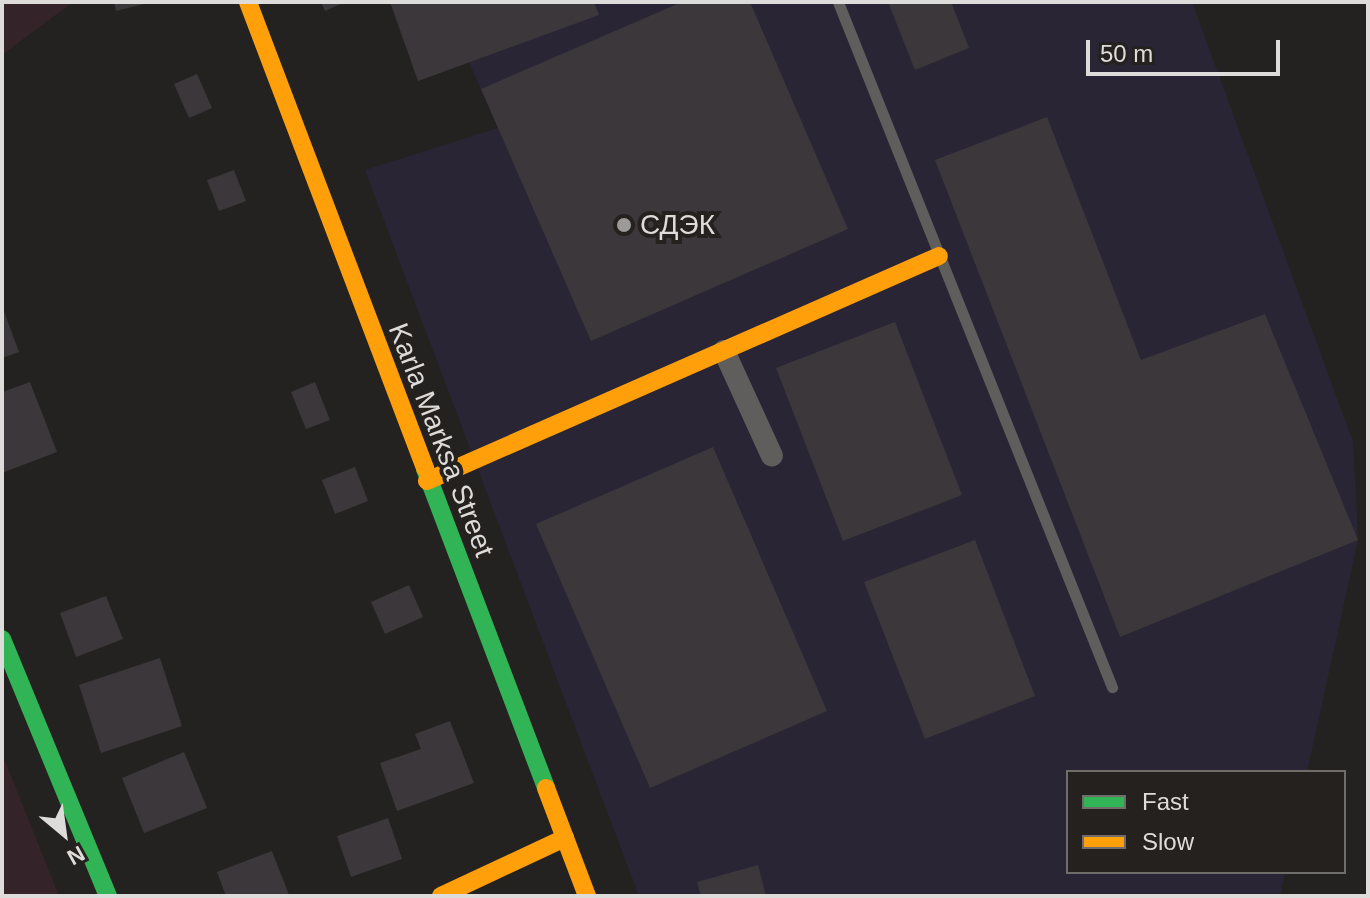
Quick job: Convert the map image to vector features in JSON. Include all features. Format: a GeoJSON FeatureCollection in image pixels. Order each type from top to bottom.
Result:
{"type":"FeatureCollection","features":[{"type":"Feature","properties":{"kind":"street","name":"Karla Marksa Street"},"geometry":{"type":"LineString","coordinates":[[248,2],[427,481],[587,896]]}},
{"type":"Feature","properties":{"kind":"street"},"geometry":{"type":"LineString","coordinates":[[427,481],[939,256]]}},
{"type":"Feature","properties":{"kind":"street"},"geometry":{"type":"LineString","coordinates":[[724,351],[772,456]]}},
{"type":"Feature","properties":{"kind":"street"},"geometry":{"type":"LineString","coordinates":[[2,639],[108,896]]}},
{"type":"Feature","properties":{"kind":"street"},"geometry":{"type":"LineString","coordinates":[[441,896],[565,838]]}},
{"type":"Feature","properties":{"kind":"lane"},"geometry":{"type":"LineString","coordinates":[[838,2],[1112,687]]}},
{"type":"Feature","properties":{"kind":"shaded area"},"geometry":{"type":"Polygon","coordinates":[[[2,2],[73,2],[2,55],[2,2]]]}},
{"type":"Feature","properties":{"kind":"shaded area"},"geometry":{"type":"Polygon","coordinates":[[[396,2],[1192,2],[1353,442],[1358,540],[1307,770],[1066,770],[1066,874],[1285,874],[1280,896],[639,896],[365,170],[498,128],[469,62],[396,2]]]}},
{"type":"Feature","properties":{"kind":"shaded area"},"geometry":{"type":"Polygon","coordinates":[[[2,753],[59,896],[2,896],[2,753]]]}},
{"type":"Feature","properties":{"kind":"building"},"geometry":{"type":"Polygon","coordinates":[[[114,2],[147,2],[148,3],[116,11],[114,2]]]}},
{"type":"Feature","properties":{"kind":"building"},"geometry":{"type":"Polygon","coordinates":[[[321,2],[345,2],[325,11],[321,2]]]}},
{"type":"Feature","properties":{"kind":"building"},"geometry":{"type":"Polygon","coordinates":[[[390,2],[594,2],[599,15],[418,81],[390,2]]]}},
{"type":"Feature","properties":{"kind":"building"},"geometry":{"type":"Polygon","coordinates":[[[682,2],[750,2],[848,229],[591,341],[481,89],[682,2]]]}},
{"type":"Feature","properties":{"kind":"building"},"geometry":{"type":"Polygon","coordinates":[[[888,2],[951,2],[969,48],[915,70],[888,2]]]}},
{"type":"Feature","properties":{"kind":"building"},"geometry":{"type":"Polygon","coordinates":[[[197,74],[212,108],[189,118],[174,84],[197,74]]]}},
{"type":"Feature","properties":{"kind":"building"},"geometry":{"type":"Polygon","coordinates":[[[1047,117],[1141,360],[1265,314],[1358,540],[1120,637],[935,160],[1047,117]]]}},
{"type":"Feature","properties":{"kind":"building"},"geometry":{"type":"Polygon","coordinates":[[[234,170],[246,201],[219,211],[207,180],[234,170]]]}},
{"type":"Feature","properties":{"kind":"building"},"geometry":{"type":"Polygon","coordinates":[[[2,306],[19,352],[2,358],[2,306]]]}},
{"type":"Feature","properties":{"kind":"building"},"geometry":{"type":"Polygon","coordinates":[[[895,322],[962,495],[843,541],[776,368],[895,322]]]}},
{"type":"Feature","properties":{"kind":"building"},"geometry":{"type":"Polygon","coordinates":[[[30,382],[57,452],[2,473],[2,392],[30,382]]]}},
{"type":"Feature","properties":{"kind":"building"},"geometry":{"type":"Polygon","coordinates":[[[315,382],[330,420],[306,429],[291,392],[315,382]]]}},
{"type":"Feature","properties":{"kind":"building"},"geometry":{"type":"Polygon","coordinates":[[[713,447],[827,711],[650,788],[536,524],[713,447]]]}},
{"type":"Feature","properties":{"kind":"building"},"geometry":{"type":"Polygon","coordinates":[[[355,467],[368,501],[335,514],[322,480],[355,467]]]}},
{"type":"Feature","properties":{"kind":"building"},"geometry":{"type":"Polygon","coordinates":[[[975,540],[1035,696],[925,739],[864,582],[975,540]]]}},
{"type":"Feature","properties":{"kind":"building"},"geometry":{"type":"Polygon","coordinates":[[[409,585],[423,617],[385,634],[371,602],[409,585]]]}},
{"type":"Feature","properties":{"kind":"building"},"geometry":{"type":"Polygon","coordinates":[[[106,596],[123,639],[76,657],[60,613],[106,596]]]}},
{"type":"Feature","properties":{"kind":"building"},"geometry":{"type":"Polygon","coordinates":[[[160,658],[182,726],[101,753],[79,685],[160,658]]]}},
{"type":"Feature","properties":{"kind":"building"},"geometry":{"type":"Polygon","coordinates":[[[450,721],[474,783],[397,811],[380,763],[421,749],[415,734],[450,721]]]}},
{"type":"Feature","properties":{"kind":"building"},"geometry":{"type":"Polygon","coordinates":[[[184,752],[207,808],[144,833],[122,778],[184,752]]]}},
{"type":"Feature","properties":{"kind":"building"},"geometry":{"type":"Polygon","coordinates":[[[388,818],[402,859],[351,877],[337,836],[388,818]]]}},
{"type":"Feature","properties":{"kind":"building"},"geometry":{"type":"Polygon","coordinates":[[[272,851],[289,895],[226,896],[217,872],[272,851]]]}},
{"type":"Feature","properties":{"kind":"building"},"geometry":{"type":"Polygon","coordinates":[[[758,865],[766,896],[701,896],[697,882],[758,865]]]}},
{"type":"Feature","properties":{"kind":"traffic: fast"},"geometry":{"type":"LineString","coordinates":[[425,469],[546,788]]}},
{"type":"Feature","properties":{"kind":"traffic: fast"},"geometry":{"type":"LineString","coordinates":[[2,639],[108,896]]}},
{"type":"Feature","properties":{"kind":"traffic: slow"},"geometry":{"type":"LineString","coordinates":[[248,2],[425,469]]}},
{"type":"Feature","properties":{"kind":"traffic: slow"},"geometry":{"type":"LineString","coordinates":[[427,481],[939,256]]}},
{"type":"Feature","properties":{"kind":"traffic: slow"},"geometry":{"type":"LineString","coordinates":[[546,788],[587,896]]}},
{"type":"Feature","properties":{"kind":"traffic: slow"},"geometry":{"type":"LineString","coordinates":[[441,896],[565,838]]}},
{"type":"Feature","properties":{"kind":"place","name":"СДЭК"},"geometry":{"type":"Point","coordinates":[624,225]}}]}
